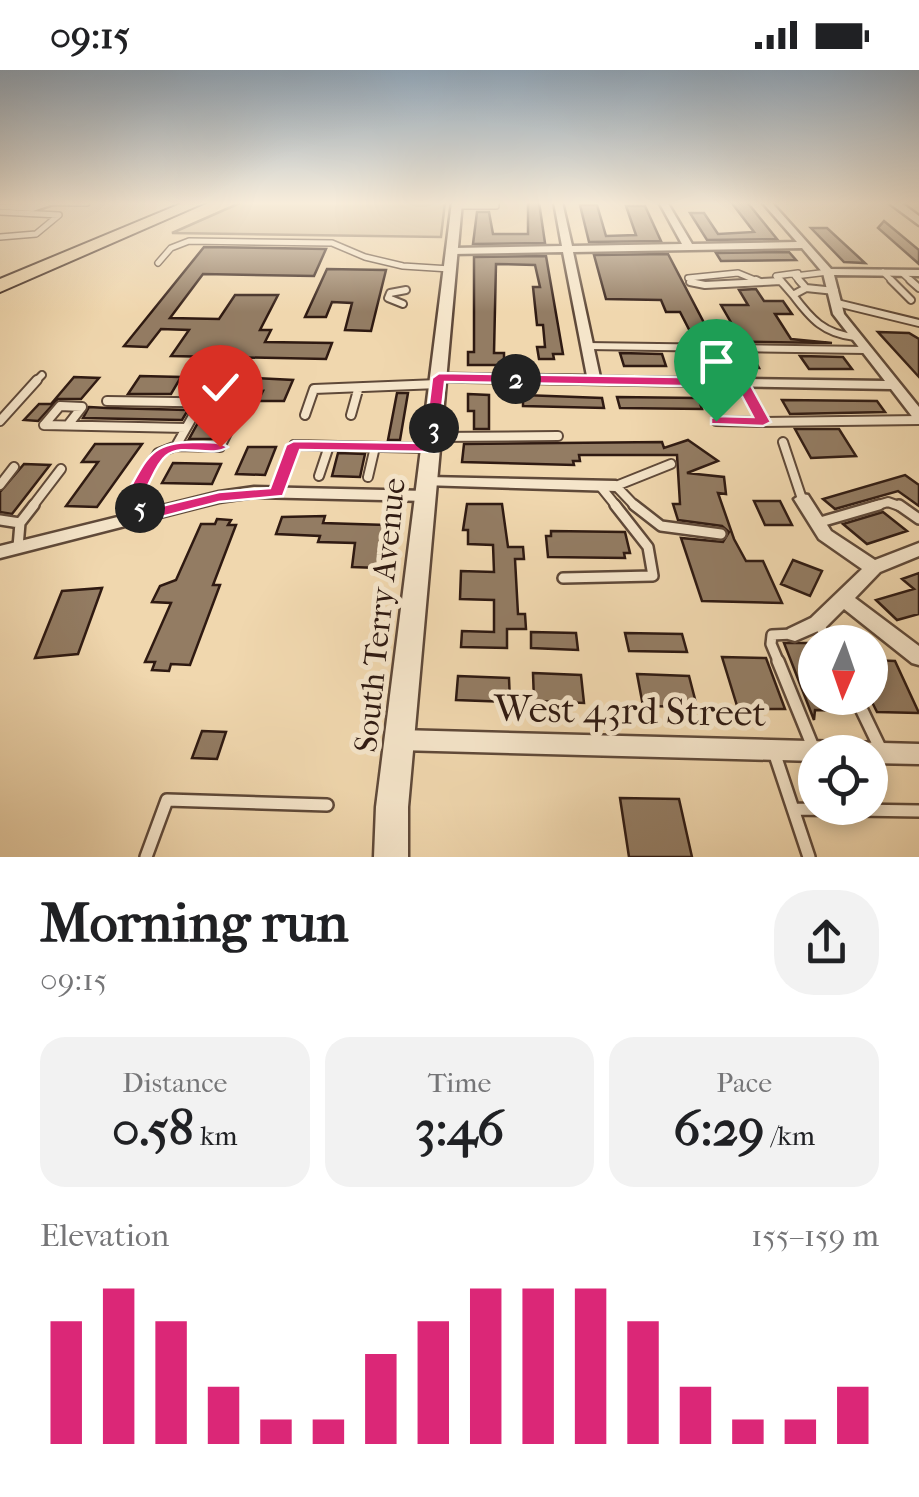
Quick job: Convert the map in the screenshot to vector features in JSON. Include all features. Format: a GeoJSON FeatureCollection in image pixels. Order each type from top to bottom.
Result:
{"type":"FeatureCollection","features":[{"type":"Feature","properties":{"kind":"highway"},"geometry":{"type":"LineString","coordinates":[[0,271],[81,239]]}},
{"type":"Feature","properties":{"kind":"highway"},"geometry":{"type":"LineString","coordinates":[[0,286],[112,239]]}},
{"type":"Feature","properties":{"kind":"street","name":"South Terry Avenue"},"geometry":{"type":"LineString","coordinates":[[391,857],[399,740],[453,239]]}},
{"type":"Feature","properties":{"kind":"street"},"geometry":{"type":"LineString","coordinates":[[566,239],[594,380]]}},
{"type":"Feature","properties":{"kind":"street"},"geometry":{"type":"LineString","coordinates":[[684,239],[688,246]]}},
{"type":"Feature","properties":{"kind":"street"},"geometry":{"type":"LineString","coordinates":[[798,239],[828,272],[836,297],[864,350],[919,418]]}},
{"type":"Feature","properties":{"kind":"street"},"geometry":{"type":"LineString","coordinates":[[452,250],[804,245]]}},
{"type":"Feature","properties":{"kind":"street"},"geometry":{"type":"LineString","coordinates":[[828,272],[919,273]]}},
{"type":"Feature","properties":{"kind":"street"},"geometry":{"type":"LineString","coordinates":[[438,381],[892,385]]}},
{"type":"Feature","properties":{"kind":"street"},"geometry":{"type":"LineString","coordinates":[[0,552],[219,497],[608,486]]}},
{"type":"Feature","properties":{"kind":"street"},"geometry":{"type":"LineString","coordinates":[[802,499],[825,536],[874,568]]}},
{"type":"Feature","properties":{"kind":"street"},"geometry":{"type":"LineString","coordinates":[[795,634],[818,623],[874,568],[919,549]]}},
{"type":"Feature","properties":{"kind":"street"},"geometry":{"type":"LineString","coordinates":[[844,600],[916,651]]}},
{"type":"Feature","properties":{"kind":"street","name":"West 43rd Street"},"geometry":{"type":"LineString","coordinates":[[399,740],[798,751]]}},
{"type":"Feature","properties":{"kind":"street","name":"West 43rd Street"},"geometry":{"type":"LineString","coordinates":[[888,752],[919,754]]}},
{"type":"Feature","properties":{"kind":"lane"},"geometry":{"type":"LineString","coordinates":[[158,262],[170,248],[189,241],[314,241],[403,266],[450,269]]}},
{"type":"Feature","properties":{"kind":"lane"},"geometry":{"type":"LineString","coordinates":[[828,272],[778,274],[821,330],[836,336],[855,336]]}},
{"type":"Feature","properties":{"kind":"lane"},"geometry":{"type":"LineString","coordinates":[[883,272],[911,300]]}},
{"type":"Feature","properties":{"kind":"lane"},"geometry":{"type":"LineString","coordinates":[[902,272],[919,288]]}},
{"type":"Feature","properties":{"kind":"lane"},"geometry":{"type":"LineString","coordinates":[[798,273],[796,279],[806,288],[919,323]]}},
{"type":"Feature","properties":{"kind":"lane"},"geometry":{"type":"LineString","coordinates":[[689,280],[700,285],[781,282]]}},
{"type":"Feature","properties":{"kind":"lane"},"geometry":{"type":"LineString","coordinates":[[792,295],[806,288]]}},
{"type":"Feature","properties":{"kind":"lane"},"geometry":{"type":"LineString","coordinates":[[403,304],[388,298],[390,293],[406,290]]}},
{"type":"Feature","properties":{"kind":"lane"},"geometry":{"type":"LineString","coordinates":[[587,346],[864,350]]}},
{"type":"Feature","properties":{"kind":"lane"},"geometry":{"type":"LineString","coordinates":[[0,422],[42,376]]}},
{"type":"Feature","properties":{"kind":"lane"},"geometry":{"type":"LineString","coordinates":[[305,414],[314,389],[358,390],[381,383],[438,381]]}},
{"type":"Feature","properties":{"kind":"lane"},"geometry":{"type":"LineString","coordinates":[[742,382],[763,422]]}},
{"type":"Feature","properties":{"kind":"lane"},"geometry":{"type":"LineString","coordinates":[[352,415],[358,390]]}},
{"type":"Feature","properties":{"kind":"lane"},"geometry":{"type":"LineString","coordinates":[[107,401],[242,403],[220,447],[176,446],[158,454],[136,491],[142,516]]}},
{"type":"Feature","properties":{"kind":"lane"},"geometry":{"type":"LineString","coordinates":[[176,446],[201,402]]}},
{"type":"Feature","properties":{"kind":"lane"},"geometry":{"type":"LineString","coordinates":[[68,426],[82,407],[60,406],[44,425],[68,426],[186,428]]}},
{"type":"Feature","properties":{"kind":"lane"},"geometry":{"type":"LineString","coordinates":[[716,421],[919,418]]}},
{"type":"Feature","properties":{"kind":"lane"},"geometry":{"type":"LineString","coordinates":[[276,493],[294,445],[375,447],[558,436]]}},
{"type":"Feature","properties":{"kind":"lane"},"geometry":{"type":"LineString","coordinates":[[783,442],[802,499]]}},
{"type":"Feature","properties":{"kind":"lane"},"geometry":{"type":"LineString","coordinates":[[319,476],[329,446]]}},
{"type":"Feature","properties":{"kind":"lane"},"geometry":{"type":"LineString","coordinates":[[368,477],[375,447]]}},
{"type":"Feature","properties":{"kind":"lane"},"geometry":{"type":"LineString","coordinates":[[608,486],[671,464]]}},
{"type":"Feature","properties":{"kind":"lane"},"geometry":{"type":"LineString","coordinates":[[0,484],[14,467]]}},
{"type":"Feature","properties":{"kind":"lane"},"geometry":{"type":"LineString","coordinates":[[18,547],[20,522],[61,469]]}},
{"type":"Feature","properties":{"kind":"lane"},"geometry":{"type":"LineString","coordinates":[[608,486],[668,532],[721,534]]}},
{"type":"Feature","properties":{"kind":"lane"},"geometry":{"type":"LineString","coordinates":[[564,578],[652,576],[648,547],[608,486]]}},
{"type":"Feature","properties":{"kind":"lane"},"geometry":{"type":"LineString","coordinates":[[815,524],[888,502],[898,504],[919,519]]}},
{"type":"Feature","properties":{"kind":"lane"},"geometry":{"type":"LineString","coordinates":[[0,520],[20,522]]}},
{"type":"Feature","properties":{"kind":"lane"},"geometry":{"type":"LineString","coordinates":[[795,634],[772,635],[771,644],[808,735]]}},
{"type":"Feature","properties":{"kind":"lane"},"geometry":{"type":"LineString","coordinates":[[773,750],[809,857]]}},
{"type":"Feature","properties":{"kind":"lane"},"geometry":{"type":"LineString","coordinates":[[146,857],[167,800],[327,805]]}},
{"type":"Feature","properties":{"kind":"lane"},"geometry":{"type":"LineString","coordinates":[[793,808],[919,811]]}},
{"type":"Feature","properties":{"kind":"building"},"geometry":{"type":"Polygon","coordinates":[[[474,239],[544,239],[545,243],[473,244],[474,239]]]}},
{"type":"Feature","properties":{"kind":"building"},"geometry":{"type":"Polygon","coordinates":[[[588,239],[661,241],[589,242],[588,239]]]}},
{"type":"Feature","properties":{"kind":"building"},"geometry":{"type":"Polygon","coordinates":[[[821,239],[839,239],[865,263],[844,262],[821,239]]]}},
{"type":"Feature","properties":{"kind":"building"},"geometry":{"type":"Polygon","coordinates":[[[890,239],[905,239],[919,250],[919,264],[890,239]]]}},
{"type":"Feature","properties":{"kind":"building"},"geometry":{"type":"Polygon","coordinates":[[[204,247],[326,249],[314,276],[203,274],[170,318],[219,319],[235,295],[278,295],[260,330],[271,330],[265,342],[332,343],[326,359],[171,356],[189,330],[161,329],[147,347],[124,346],[204,247]]]}},
{"type":"Feature","properties":{"kind":"building"},"geometry":{"type":"Polygon","coordinates":[[[789,252],[796,260],[721,261],[716,253],[789,252]]]}},
{"type":"Feature","properties":{"kind":"building"},"geometry":{"type":"Polygon","coordinates":[[[668,254],[712,338],[740,338],[721,305],[748,305],[739,290],[756,289],[764,301],[783,301],[792,314],[775,314],[791,339],[832,343],[695,341],[680,312],[666,312],[661,300],[606,299],[594,255],[668,254]]]}},
{"type":"Feature","properties":{"kind":"building"},"geometry":{"type":"Polygon","coordinates":[[[546,256],[563,354],[553,354],[554,359],[539,359],[537,347],[545,347],[543,325],[537,325],[533,287],[540,287],[535,265],[496,264],[494,353],[504,353],[504,365],[468,365],[468,352],[474,352],[474,257],[546,256]]]}},
{"type":"Feature","properties":{"kind":"building"},"geometry":{"type":"Polygon","coordinates":[[[327,269],[386,270],[371,331],[345,330],[352,303],[332,302],[326,317],[305,317],[327,269]]]}},
{"type":"Feature","properties":{"kind":"building"},"geometry":{"type":"Polygon","coordinates":[[[878,332],[909,333],[919,339],[919,377],[878,332]]]}},
{"type":"Feature","properties":{"kind":"building"},"geometry":{"type":"Polygon","coordinates":[[[620,353],[662,354],[666,366],[624,366],[620,353]]]}},
{"type":"Feature","properties":{"kind":"building"},"geometry":{"type":"Polygon","coordinates":[[[710,355],[752,355],[759,368],[716,367],[710,355]]]}},
{"type":"Feature","properties":{"kind":"building"},"geometry":{"type":"Polygon","coordinates":[[[800,356],[843,357],[852,369],[809,369],[800,356]]]}},
{"type":"Feature","properties":{"kind":"building"},"geometry":{"type":"Polygon","coordinates":[[[140,376],[181,377],[171,394],[128,394],[140,376]]]}},
{"type":"Feature","properties":{"kind":"building"},"geometry":{"type":"Polygon","coordinates":[[[74,377],[99,378],[81,399],[58,399],[38,421],[24,420],[39,404],[51,404],[74,377]]]}},
{"type":"Feature","properties":{"kind":"building"},"geometry":{"type":"Polygon","coordinates":[[[213,377],[293,380],[284,401],[258,401],[263,391],[204,395],[213,377]]]}},
{"type":"Feature","properties":{"kind":"building"},"geometry":{"type":"Polygon","coordinates":[[[397,393],[408,393],[400,440],[388,440],[397,393]]]}},
{"type":"Feature","properties":{"kind":"building"},"geometry":{"type":"Polygon","coordinates":[[[468,394],[489,395],[489,429],[474,429],[474,411],[468,411],[468,394]]]}},
{"type":"Feature","properties":{"kind":"building"},"geometry":{"type":"Polygon","coordinates":[[[523,395],[602,398],[604,408],[523,406],[523,395]]]}},
{"type":"Feature","properties":{"kind":"building"},"geometry":{"type":"Polygon","coordinates":[[[617,397],[698,398],[702,409],[620,408],[617,397]]]}},
{"type":"Feature","properties":{"kind":"building"},"geometry":{"type":"Polygon","coordinates":[[[782,400],[877,401],[885,412],[790,414],[782,400]]]}},
{"type":"Feature","properties":{"kind":"building"},"geometry":{"type":"Polygon","coordinates":[[[89,407],[188,410],[182,420],[83,418],[89,407]]]}},
{"type":"Feature","properties":{"kind":"building"},"geometry":{"type":"Polygon","coordinates":[[[205,410],[229,410],[214,439],[189,439],[205,410]]]}},
{"type":"Feature","properties":{"kind":"building"},"geometry":{"type":"Polygon","coordinates":[[[795,429],[839,429],[856,456],[811,458],[795,429]]]}},
{"type":"Feature","properties":{"kind":"building"},"geometry":{"type":"Polygon","coordinates":[[[688,440],[718,461],[687,473],[724,477],[726,494],[718,493],[734,539],[746,561],[763,561],[782,603],[702,601],[681,538],[723,542],[729,532],[722,526],[678,520],[673,504],[680,504],[677,455],[579,455],[580,461],[573,461],[574,465],[462,462],[464,444],[662,442],[664,448],[688,440]]]}},
{"type":"Feature","properties":{"kind":"building"},"geometry":{"type":"Polygon","coordinates":[[[95,444],[142,444],[97,507],[66,506],[98,462],[82,462],[95,444]]]}},
{"type":"Feature","properties":{"kind":"building"},"geometry":{"type":"Polygon","coordinates":[[[248,447],[276,447],[265,475],[236,474],[248,447]]]}},
{"type":"Feature","properties":{"kind":"building"},"geometry":{"type":"Polygon","coordinates":[[[338,453],[365,454],[360,477],[332,476],[338,453]]]}},
{"type":"Feature","properties":{"kind":"building"},"geometry":{"type":"Polygon","coordinates":[[[173,463],[221,464],[212,484],[162,483],[173,463]]]}},
{"type":"Feature","properties":{"kind":"building"},"geometry":{"type":"Polygon","coordinates":[[[24,464],[50,465],[12,514],[0,512],[0,492],[24,464]]]}},
{"type":"Feature","properties":{"kind":"building"},"geometry":{"type":"Polygon","coordinates":[[[905,475],[919,485],[919,506],[898,491],[835,509],[823,499],[905,475]]]}},
{"type":"Feature","properties":{"kind":"building"},"geometry":{"type":"Polygon","coordinates":[[[754,501],[780,501],[792,525],[765,525],[754,501]]]}},
{"type":"Feature","properties":{"kind":"building"},"geometry":{"type":"Polygon","coordinates":[[[467,504],[502,504],[508,547],[523,547],[524,559],[515,559],[518,614],[525,614],[526,629],[507,629],[507,648],[461,647],[462,631],[494,632],[494,600],[460,599],[461,571],[494,572],[493,545],[468,544],[468,530],[463,530],[467,504]]]}},
{"type":"Feature","properties":{"kind":"building"},"geometry":{"type":"Polygon","coordinates":[[[883,512],[907,531],[867,544],[843,524],[883,512]]]}},
{"type":"Feature","properties":{"kind":"building"},"geometry":{"type":"Polygon","coordinates":[[[325,516],[323,523],[386,525],[379,568],[352,567],[355,543],[318,542],[320,536],[276,534],[282,517],[325,516]]]}},
{"type":"Feature","properties":{"kind":"building"},"geometry":{"type":"Polygon","coordinates":[[[217,519],[231,520],[228,525],[236,525],[213,585],[220,585],[190,665],[171,664],[169,671],[152,670],[155,662],[145,662],[171,603],[152,602],[160,586],[176,580],[201,524],[215,524],[217,519]]]}},
{"type":"Feature","properties":{"kind":"building"},"geometry":{"type":"Polygon","coordinates":[[[551,531],[625,532],[630,553],[624,553],[625,558],[548,557],[546,536],[551,536],[551,531]]]}},
{"type":"Feature","properties":{"kind":"building"},"geometry":{"type":"Polygon","coordinates":[[[793,560],[822,571],[810,596],[781,584],[793,560]]]}},
{"type":"Feature","properties":{"kind":"building"},"geometry":{"type":"Polygon","coordinates":[[[919,573],[919,614],[897,620],[876,600],[914,589],[902,579],[919,573]]]}},
{"type":"Feature","properties":{"kind":"building"},"geometry":{"type":"Polygon","coordinates":[[[102,588],[78,654],[35,658],[62,591],[102,588]]]}},
{"type":"Feature","properties":{"kind":"building"},"geometry":{"type":"Polygon","coordinates":[[[531,632],[576,633],[578,650],[531,648],[531,632]]]}},
{"type":"Feature","properties":{"kind":"building"},"geometry":{"type":"Polygon","coordinates":[[[625,633],[682,634],[687,652],[629,651],[625,633]]]}},
{"type":"Feature","properties":{"kind":"building"},"geometry":{"type":"Polygon","coordinates":[[[784,643],[798,643],[798,679],[784,643]]]}},
{"type":"Feature","properties":{"kind":"building"},"geometry":{"type":"Polygon","coordinates":[[[722,657],[766,658],[785,709],[738,709],[722,657]]]}},
{"type":"Feature","properties":{"kind":"building"},"geometry":{"type":"Polygon","coordinates":[[[888,661],[895,661],[919,713],[888,712],[888,661]]]}},
{"type":"Feature","properties":{"kind":"building"},"geometry":{"type":"Polygon","coordinates":[[[533,673],[581,675],[584,703],[534,701],[533,673]]]}},
{"type":"Feature","properties":{"kind":"building"},"geometry":{"type":"Polygon","coordinates":[[[637,674],[689,676],[697,707],[643,706],[637,674]]]}},
{"type":"Feature","properties":{"kind":"building"},"geometry":{"type":"Polygon","coordinates":[[[458,676],[509,678],[510,702],[456,700],[458,676]]]}},
{"type":"Feature","properties":{"kind":"building"},"geometry":{"type":"Polygon","coordinates":[[[202,731],[226,732],[217,759],[192,758],[202,731]]]}},
{"type":"Feature","properties":{"kind":"building"},"geometry":{"type":"Polygon","coordinates":[[[620,798],[679,799],[692,857],[629,857],[620,798]]]}},
{"type":"Feature","properties":{"kind":"route"},"geometry":{"type":"LineString","coordinates":[[220,447],[176,446],[158,454],[136,491],[142,516],[219,497],[276,493],[294,445],[432,448],[439,378],[742,382],[763,422],[716,421]]}}]}
